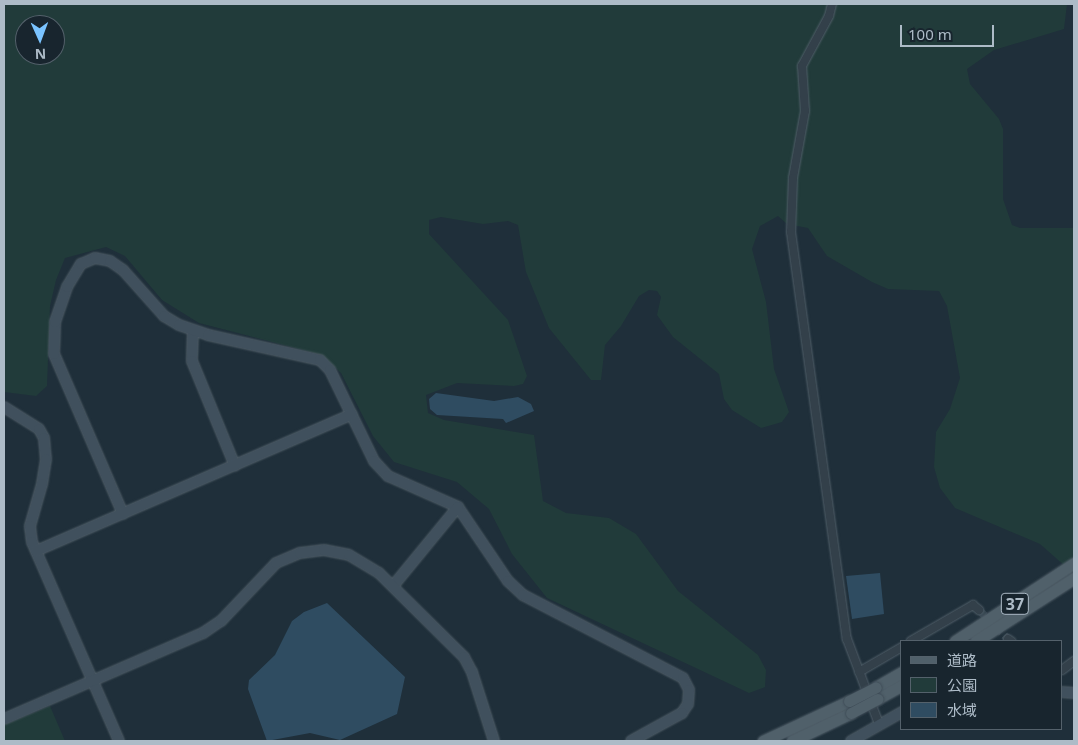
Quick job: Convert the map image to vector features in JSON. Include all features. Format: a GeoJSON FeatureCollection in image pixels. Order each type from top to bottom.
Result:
{"type":"FeatureCollection","features":[{"type":"Feature","properties":{"kind":"main road","name":"37"},"geometry":{"type":"LineString","coordinates":[[957,640],[1074,563]]}},
{"type":"Feature","properties":{"kind":"main road","name":"37"},"geometry":{"type":"LineString","coordinates":[[978,640],[1074,578]]}},
{"type":"Feature","properties":{"kind":"main road"},"geometry":{"type":"LineString","coordinates":[[877,693],[900,674]]}},
{"type":"Feature","properties":{"kind":"main road"},"geometry":{"type":"LineString","coordinates":[[792,741],[877,693],[900,686]]}},
{"type":"Feature","properties":{"kind":"main road"},"geometry":{"type":"LineString","coordinates":[[763,741],[850,707]]}},
{"type":"Feature","properties":{"kind":"street"},"geometry":{"type":"LineString","coordinates":[[832,4],[829,16],[802,66],[805,111],[793,178],[791,232],[845,624],[858,672],[879,724]]}},
{"type":"Feature","properties":{"kind":"street"},"geometry":{"type":"LineString","coordinates":[[123,514],[54,354],[53,338],[59,308],[72,275],[81,264],[95,258],[110,261],[123,270],[164,316],[193,330],[320,360],[330,370],[374,461],[388,476],[458,507],[508,581],[523,595],[683,678],[689,690],[688,704],[682,713],[631,741]]}},
{"type":"Feature","properties":{"kind":"street"},"geometry":{"type":"LineString","coordinates":[[193,330],[192,361],[234,466]]}},
{"type":"Feature","properties":{"kind":"street"},"geometry":{"type":"LineString","coordinates":[[4,407],[39,429],[44,438],[46,459],[42,484],[30,526],[36,551],[119,741]]}},
{"type":"Feature","properties":{"kind":"street"},"geometry":{"type":"LineString","coordinates":[[36,551],[352,414]]}},
{"type":"Feature","properties":{"kind":"street"},"geometry":{"type":"LineString","coordinates":[[393,586],[458,507]]}},
{"type":"Feature","properties":{"kind":"street"},"geometry":{"type":"LineString","coordinates":[[4,719],[212,627],[270,568],[291,556],[324,550],[348,555],[369,566],[393,586],[464,657],[472,672],[494,741]]}},
{"type":"Feature","properties":{"kind":"street"},"geometry":{"type":"LineString","coordinates":[[913,640],[973,605],[979,610]]}},
{"type":"Feature","properties":{"kind":"street"},"geometry":{"type":"LineString","coordinates":[[858,672],[900,648]]}},
{"type":"Feature","properties":{"kind":"street"},"geometry":{"type":"LineString","coordinates":[[1063,669],[1074,661]]}},
{"type":"Feature","properties":{"kind":"street"},"geometry":{"type":"LineString","coordinates":[[851,741],[900,713]]}},
{"type":"Feature","properties":{"kind":"green space"},"geometry":{"type":"Polygon","coordinates":[[[4,4],[1067,4],[1064,29],[994,50],[967,69],[970,84],[999,119],[1003,129],[1003,199],[1012,225],[1020,228],[1074,228],[1074,574],[1040,544],[955,508],[940,488],[934,467],[936,432],[950,409],[960,378],[947,306],[939,291],[888,289],[872,282],[827,256],[808,228],[787,224],[778,216],[760,226],[752,249],[766,302],[774,369],[789,412],[782,422],[761,428],[732,410],[724,399],[719,374],[673,337],[657,315],[661,297],[657,291],[649,290],[639,296],[621,326],[605,345],[601,380],[591,380],[549,328],[526,272],[518,225],[508,221],[483,224],[441,217],[429,220],[429,234],[508,320],[527,376],[523,384],[514,386],[457,383],[426,395],[428,413],[444,420],[534,435],[543,501],[566,513],[609,518],[636,534],[678,591],[758,655],[766,670],[765,687],[749,693],[547,598],[512,554],[489,509],[457,482],[394,462],[373,436],[341,373],[322,355],[199,323],[162,300],[125,256],[106,247],[65,258],[56,280],[50,306],[47,386],[36,396],[4,392],[4,4]]]}},
{"type":"Feature","properties":{"kind":"green space"},"geometry":{"type":"Polygon","coordinates":[[[50,706],[65,741],[4,741],[4,725],[50,706]]]}},
{"type":"Feature","properties":{"kind":"water"},"geometry":{"type":"Polygon","coordinates":[[[436,393],[494,401],[518,397],[531,404],[534,411],[506,423],[503,419],[437,415],[430,409],[429,399],[436,393]]]}},
{"type":"Feature","properties":{"kind":"water"},"geometry":{"type":"Polygon","coordinates":[[[880,573],[884,614],[852,619],[846,576],[880,573]]]}},
{"type":"Feature","properties":{"kind":"water"},"geometry":{"type":"Polygon","coordinates":[[[327,603],[405,677],[397,714],[340,740],[310,733],[267,741],[248,689],[249,680],[275,655],[292,621],[304,612],[327,603]]]}},
{"type":"Feature","properties":{"kind":"tunnel"},"geometry":{"type":"LineString","coordinates":[[979,610],[1008,639]]}}]}
